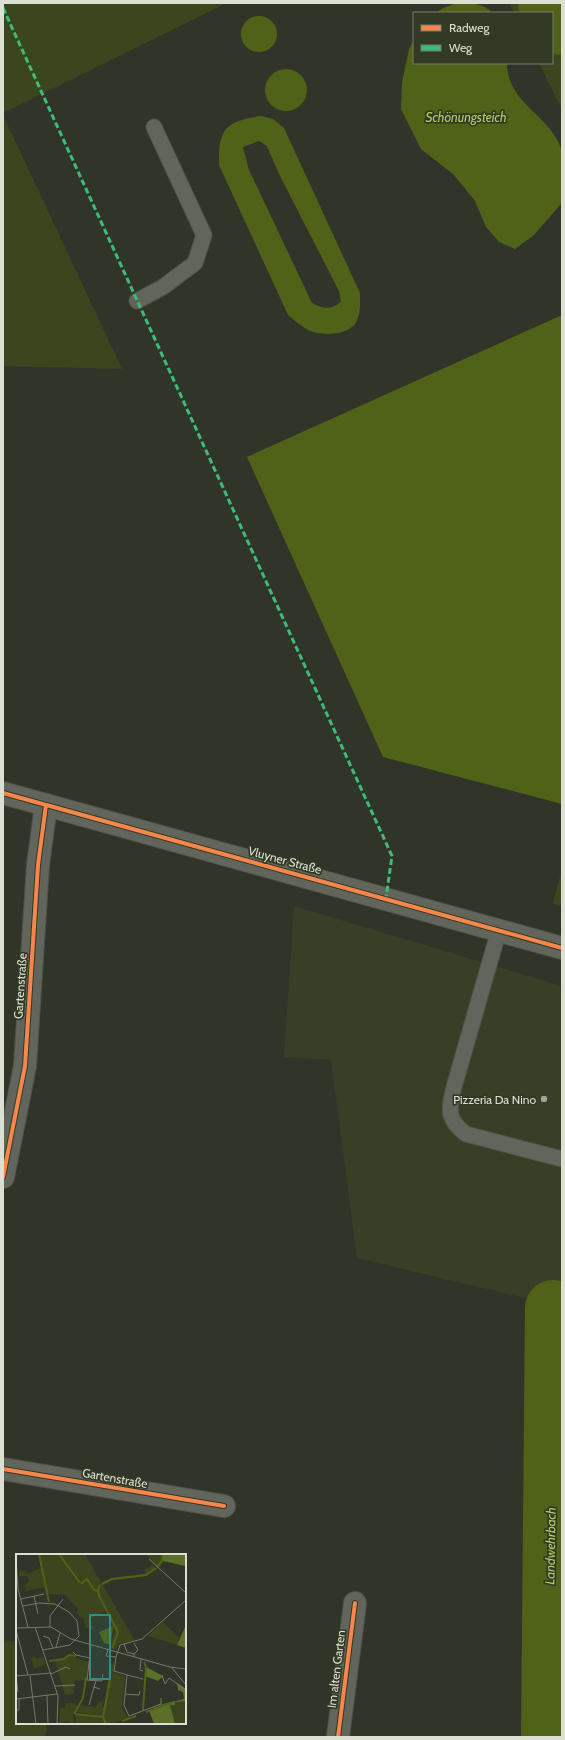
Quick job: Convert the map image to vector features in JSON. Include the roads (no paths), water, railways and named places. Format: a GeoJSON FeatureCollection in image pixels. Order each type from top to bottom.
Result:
{"type":"FeatureCollection","features":[{"type":"Feature","properties":{"kind":"street","name":"Vluyner Straße"},"geometry":{"type":"LineString","coordinates":[[3,793],[562,948]]}},
{"type":"Feature","properties":{"kind":"street","name":"Gartenstraße"},"geometry":{"type":"LineString","coordinates":[[3,1170],[25,1066],[38,865],[46,805]]}},
{"type":"Feature","properties":{"kind":"street","name":"Gartenstraße"},"geometry":{"type":"LineString","coordinates":[[3,1469],[224,1506]]}},
{"type":"Feature","properties":{"kind":"street","name":"Im alten Garten"},"geometry":{"type":"LineString","coordinates":[[338,1737],[355,1603]]}},
{"type":"Feature","properties":{"kind":"lane"},"geometry":{"type":"LineString","coordinates":[[137,301],[163,287],[195,263],[204,235],[154,127]]}},
{"type":"Feature","properties":{"kind":"lane"},"geometry":{"type":"LineString","coordinates":[[500,930],[454,1087],[449,1107],[450,1116],[454,1126],[466,1134],[562,1159]]}},
{"type":"Feature","properties":{"kind":"water"},"geometry":{"type":"Polygon","coordinates":[[[457,3],[472,4],[481,5],[492,12],[437,12],[443,8],[457,3]]]}},
{"type":"Feature","properties":{"kind":"water"},"geometry":{"type":"Polygon","coordinates":[[[263,16],[272,21],[276,27],[276,41],[272,47],[263,52],[255,52],[246,47],[242,41],[241,30],[246,21],[252,17],[263,16]]]}},
{"type":"Feature","properties":{"kind":"water","name":"Schönungsteich"},"geometry":{"type":"Polygon","coordinates":[[[413,41],[413,64],[507,64],[509,77],[514,89],[549,128],[556,139],[563,156],[562,203],[534,235],[515,249],[499,242],[486,227],[475,201],[454,175],[421,149],[401,109],[402,83],[409,49],[413,41]]]}},
{"type":"Feature","properties":{"kind":"water"},"geometry":{"type":"Polygon","coordinates":[[[282,69],[290,69],[298,72],[304,78],[307,90],[304,102],[298,108],[290,111],[282,111],[274,108],[268,102],[265,94],[265,86],[268,78],[274,72],[282,69]]]}},
{"type":"Feature","properties":{"kind":"water"},"geometry":{"type":"Polygon","coordinates":[[[261,116],[273,119],[284,128],[360,293],[360,309],[357,321],[346,331],[333,334],[313,332],[303,327],[288,315],[219,165],[220,143],[226,129],[232,124],[249,118],[261,116]],[[259,141],[243,147],[249,170],[312,303],[327,308],[334,306],[341,302],[339,291],[279,174],[267,146],[259,141]]]}},
{"type":"Feature","properties":{"kind":"water"},"geometry":{"type":"Polygon","coordinates":[[[562,315],[562,804],[383,757],[247,457],[562,315]]]}},
{"type":"Feature","properties":{"kind":"waterway","name":"Landwehrbach"},"geometry":{"type":"LineString","coordinates":[[546,3],[552,12]]}},
{"type":"Feature","properties":{"kind":"waterway","name":"Landwehrbach"},"geometry":{"type":"LineString","coordinates":[[553,14],[562,27]]}},
{"type":"Feature","properties":{"kind":"waterway","name":"Landwehrbach"},"geometry":{"type":"LineString","coordinates":[[549,1737],[553,1308]]}},
{"type":"Feature","properties":{"kind":"place","name":"Pizzeria Da Nino"},"geometry":{"type":"Point","coordinates":[544,1099]}}]}
